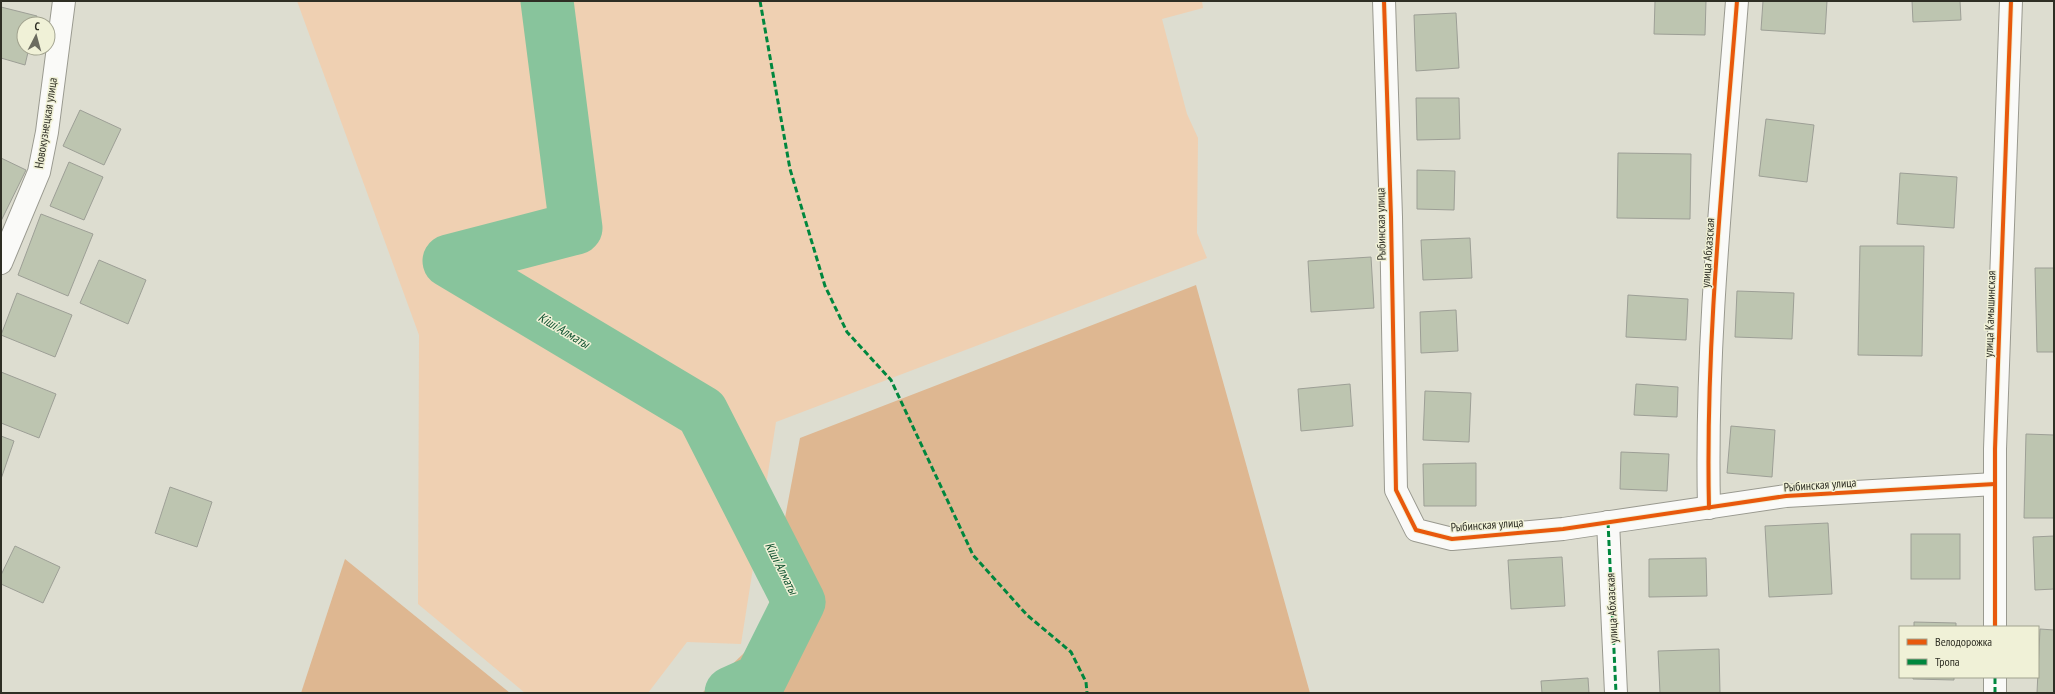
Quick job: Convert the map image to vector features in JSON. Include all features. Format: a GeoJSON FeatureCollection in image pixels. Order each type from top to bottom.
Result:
{"type":"FeatureCollection","features":[{"type":"Feature","properties":{"kind":"street","name":"Новокузнецкая улица"},"geometry":{"type":"LineString","coordinates":[[1,263],[39,172],[47,132],[64,1]]}},
{"type":"Feature","properties":{"kind":"street","name":"Рыбинская улица"},"geometry":{"type":"LineString","coordinates":[[1384,1],[1391,217],[1396,490],[1416,530],[1452,540],[1563,529],[1786,496],[1995,484]]}},
{"type":"Feature","properties":{"kind":"street","name":"улица Абхазская"},"geometry":{"type":"LineString","coordinates":[[1709,508],[1708,425],[1716,283],[1737,1]]}},
{"type":"Feature","properties":{"kind":"street","name":"улица Камышинская"},"geometry":{"type":"LineString","coordinates":[[1995,626],[1995,484],[2011,1]]}},
{"type":"Feature","properties":{"kind":"street","name":"улица Абхазская"},"geometry":{"type":"LineString","coordinates":[[1608,522],[1616,693]]}},
{"type":"Feature","properties":{"kind":"street"},"geometry":{"type":"LineString","coordinates":[[1995,678],[1995,693]]}},
{"type":"Feature","properties":{"kind":"shaded area"},"geometry":{"type":"Polygon","coordinates":[[[297,1],[1202,1],[1203,8],[1162,19],[1187,114],[1198,138],[1197,233],[1207,258],[776,422],[741,644],[687,642],[648,693],[525,693],[418,604],[419,335],[297,1]]]}},
{"type":"Feature","properties":{"kind":"shaded area"},"geometry":{"type":"Polygon","coordinates":[[[1196,285],[1310,693],[702,693],[763,635],[800,438],[1196,285]]]}},
{"type":"Feature","properties":{"kind":"shaded area"},"geometry":{"type":"Polygon","coordinates":[[[345,559],[510,693],[301,693],[345,559]]]}},
{"type":"Feature","properties":{"kind":"building"},"geometry":{"type":"Polygon","coordinates":[[[1655,1],[1706,1],[1705,35],[1654,34],[1655,1]]]}},
{"type":"Feature","properties":{"kind":"building"},"geometry":{"type":"Polygon","coordinates":[[[1763,1],[1827,1],[1825,34],[1761,30],[1763,1]]]}},
{"type":"Feature","properties":{"kind":"building"},"geometry":{"type":"Polygon","coordinates":[[[1912,1],[1960,1],[1961,20],[1913,22],[1912,1]]]}},
{"type":"Feature","properties":{"kind":"building"},"geometry":{"type":"Polygon","coordinates":[[[1,7],[37,16],[16,16],[16,56],[27,56],[25,65],[1,58],[1,7]]]}},
{"type":"Feature","properties":{"kind":"building"},"geometry":{"type":"Polygon","coordinates":[[[1456,13],[1459,68],[1416,71],[1414,15],[1456,13]]]}},
{"type":"Feature","properties":{"kind":"building"},"geometry":{"type":"Polygon","coordinates":[[[1416,98],[1459,98],[1460,139],[1417,140],[1416,98]]]}},
{"type":"Feature","properties":{"kind":"building"},"geometry":{"type":"Polygon","coordinates":[[[80,110],[121,129],[104,165],[63,146],[80,110]]]}},
{"type":"Feature","properties":{"kind":"building"},"geometry":{"type":"Polygon","coordinates":[[[1766,119],[1814,125],[1807,182],[1759,176],[1766,119]]]}},
{"type":"Feature","properties":{"kind":"building"},"geometry":{"type":"Polygon","coordinates":[[[1618,153],[1691,154],[1690,219],[1617,218],[1618,153]]]}},
{"type":"Feature","properties":{"kind":"building"},"geometry":{"type":"Polygon","coordinates":[[[1,158],[26,170],[1,221],[1,158]]]}},
{"type":"Feature","properties":{"kind":"building"},"geometry":{"type":"Polygon","coordinates":[[[69,162],[103,177],[84,220],[50,206],[69,162]]]}},
{"type":"Feature","properties":{"kind":"building"},"geometry":{"type":"Polygon","coordinates":[[[1417,170],[1455,171],[1454,210],[1417,209],[1417,170]]]}},
{"type":"Feature","properties":{"kind":"building"},"geometry":{"type":"Polygon","coordinates":[[[1900,173],[1957,177],[1954,228],[1897,224],[1900,173]]]}},
{"type":"Feature","properties":{"kind":"building"},"geometry":{"type":"Polygon","coordinates":[[[41,214],[93,234],[68,296],[18,275],[41,214]]]}},
{"type":"Feature","properties":{"kind":"building"},"geometry":{"type":"Polygon","coordinates":[[[1470,238],[1472,278],[1423,280],[1421,240],[1470,238]]]}},
{"type":"Feature","properties":{"kind":"building"},"geometry":{"type":"Polygon","coordinates":[[[1860,246],[1924,246],[1922,356],[1858,355],[1860,246]]]}},
{"type":"Feature","properties":{"kind":"building"},"geometry":{"type":"Polygon","coordinates":[[[1371,257],[1374,308],[1311,312],[1308,261],[1371,257]]]}},
{"type":"Feature","properties":{"kind":"building"},"geometry":{"type":"Polygon","coordinates":[[[99,260],[146,280],[128,324],[80,303],[99,260]]]}},
{"type":"Feature","properties":{"kind":"building"},"geometry":{"type":"Polygon","coordinates":[[[2035,268],[2054,268],[2054,352],[2037,352],[2035,268]]]}},
{"type":"Feature","properties":{"kind":"building"},"geometry":{"type":"Polygon","coordinates":[[[1737,291],[1794,293],[1792,339],[1735,337],[1737,291]]]}},
{"type":"Feature","properties":{"kind":"building"},"geometry":{"type":"Polygon","coordinates":[[[17,293],[72,315],[55,357],[1,335],[17,293]]]}},
{"type":"Feature","properties":{"kind":"building"},"geometry":{"type":"Polygon","coordinates":[[[1628,295],[1688,299],[1686,340],[1626,337],[1628,295]]]}},
{"type":"Feature","properties":{"kind":"building"},"geometry":{"type":"Polygon","coordinates":[[[1456,310],[1458,351],[1421,353],[1420,312],[1456,310]]]}},
{"type":"Feature","properties":{"kind":"building"},"geometry":{"type":"Polygon","coordinates":[[[1,372],[56,394],[39,438],[1,423],[1,372]]]}},
{"type":"Feature","properties":{"kind":"building"},"geometry":{"type":"Polygon","coordinates":[[[1350,384],[1353,426],[1301,431],[1298,389],[1350,384]]]}},
{"type":"Feature","properties":{"kind":"building"},"geometry":{"type":"Polygon","coordinates":[[[1636,384],[1678,387],[1677,417],[1634,415],[1636,384]]]}},
{"type":"Feature","properties":{"kind":"building"},"geometry":{"type":"Polygon","coordinates":[[[1425,391],[1471,393],[1469,442],[1423,440],[1425,391]]]}},
{"type":"Feature","properties":{"kind":"building"},"geometry":{"type":"Polygon","coordinates":[[[1731,426],[1775,430],[1772,477],[1727,473],[1731,426]]]}},
{"type":"Feature","properties":{"kind":"building"},"geometry":{"type":"Polygon","coordinates":[[[2026,434],[2054,435],[2054,518],[2024,518],[2026,434]]]}},
{"type":"Feature","properties":{"kind":"building"},"geometry":{"type":"Polygon","coordinates":[[[1,436],[14,441],[1,479],[1,436]]]}},
{"type":"Feature","properties":{"kind":"building"},"geometry":{"type":"Polygon","coordinates":[[[1621,452],[1669,454],[1667,491],[1620,489],[1621,452]]]}},
{"type":"Feature","properties":{"kind":"building"},"geometry":{"type":"Polygon","coordinates":[[[1476,463],[1476,506],[1424,506],[1423,464],[1476,463]]]}},
{"type":"Feature","properties":{"kind":"building"},"geometry":{"type":"Polygon","coordinates":[[[170,487],[212,502],[197,547],[155,533],[170,487]]]}},
{"type":"Feature","properties":{"kind":"building"},"geometry":{"type":"Polygon","coordinates":[[[1828,523],[1832,594],[1769,597],[1765,526],[1828,523]]]}},
{"type":"Feature","properties":{"kind":"building"},"geometry":{"type":"Polygon","coordinates":[[[1911,534],[1960,534],[1960,579],[1911,579],[1911,534]]]}},
{"type":"Feature","properties":{"kind":"building"},"geometry":{"type":"Polygon","coordinates":[[[2054,536],[2054,589],[2035,590],[2033,537],[2054,536]]]}},
{"type":"Feature","properties":{"kind":"building"},"geometry":{"type":"Polygon","coordinates":[[[15,546],[60,567],[43,603],[1,584],[1,575],[15,546]]]}},
{"type":"Feature","properties":{"kind":"building"},"geometry":{"type":"Polygon","coordinates":[[[1562,557],[1565,606],[1511,609],[1508,560],[1562,557]]]}},
{"type":"Feature","properties":{"kind":"building"},"geometry":{"type":"Polygon","coordinates":[[[1706,558],[1707,596],[1649,597],[1649,559],[1706,558]]]}},
{"type":"Feature","properties":{"kind":"building"},"geometry":{"type":"Polygon","coordinates":[[[1914,622],[1956,623],[1956,626],[1914,626],[1914,622]]]}},
{"type":"Feature","properties":{"kind":"building"},"geometry":{"type":"Polygon","coordinates":[[[2040,629],[2054,630],[2054,693],[2037,693],[2038,678],[2039,678],[2040,629]]]}},
{"type":"Feature","properties":{"kind":"building"},"geometry":{"type":"Polygon","coordinates":[[[1719,649],[1720,693],[1660,693],[1658,651],[1719,649]]]}},
{"type":"Feature","properties":{"kind":"building"},"geometry":{"type":"Polygon","coordinates":[[[1588,678],[1589,693],[1542,693],[1541,681],[1588,678]]]}},
{"type":"Feature","properties":{"kind":"building"},"geometry":{"type":"Polygon","coordinates":[[[1954,678],[1954,680],[1913,679],[1954,678]]]}},
{"type":"Feature","properties":{"kind":"waterway","name":"Кіші Алматы"},"geometry":{"type":"LineString","coordinates":[[547,1],[576,228],[449,261],[702,412],[799,602],[760,680],[731,693]]}},
{"type":"Feature","properties":{"kind":"marked path"},"geometry":{"type":"LineString","coordinates":[[760,1],[790,169],[825,286],[847,332],[891,380],[973,555],[1027,615],[1071,652],[1086,682],[1087,693]]}},
{"type":"Feature","properties":{"kind":"marked path"},"geometry":{"type":"LineString","coordinates":[[1608,522],[1616,693]]}},
{"type":"Feature","properties":{"kind":"marked path"},"geometry":{"type":"LineString","coordinates":[[1995,678],[1995,693]]}},
{"type":"Feature","properties":{"kind":"cycle path"},"geometry":{"type":"LineString","coordinates":[[1384,1],[1391,217],[1396,490],[1416,530],[1452,539],[1563,529],[1786,496],[1995,484]]}},
{"type":"Feature","properties":{"kind":"cycle path"},"geometry":{"type":"LineString","coordinates":[[1709,508],[1710,381],[1713,318],[1721,191],[1737,1]]}},
{"type":"Feature","properties":{"kind":"cycle path"},"geometry":{"type":"LineString","coordinates":[[1995,626],[1995,449],[2011,1]]}}]}
